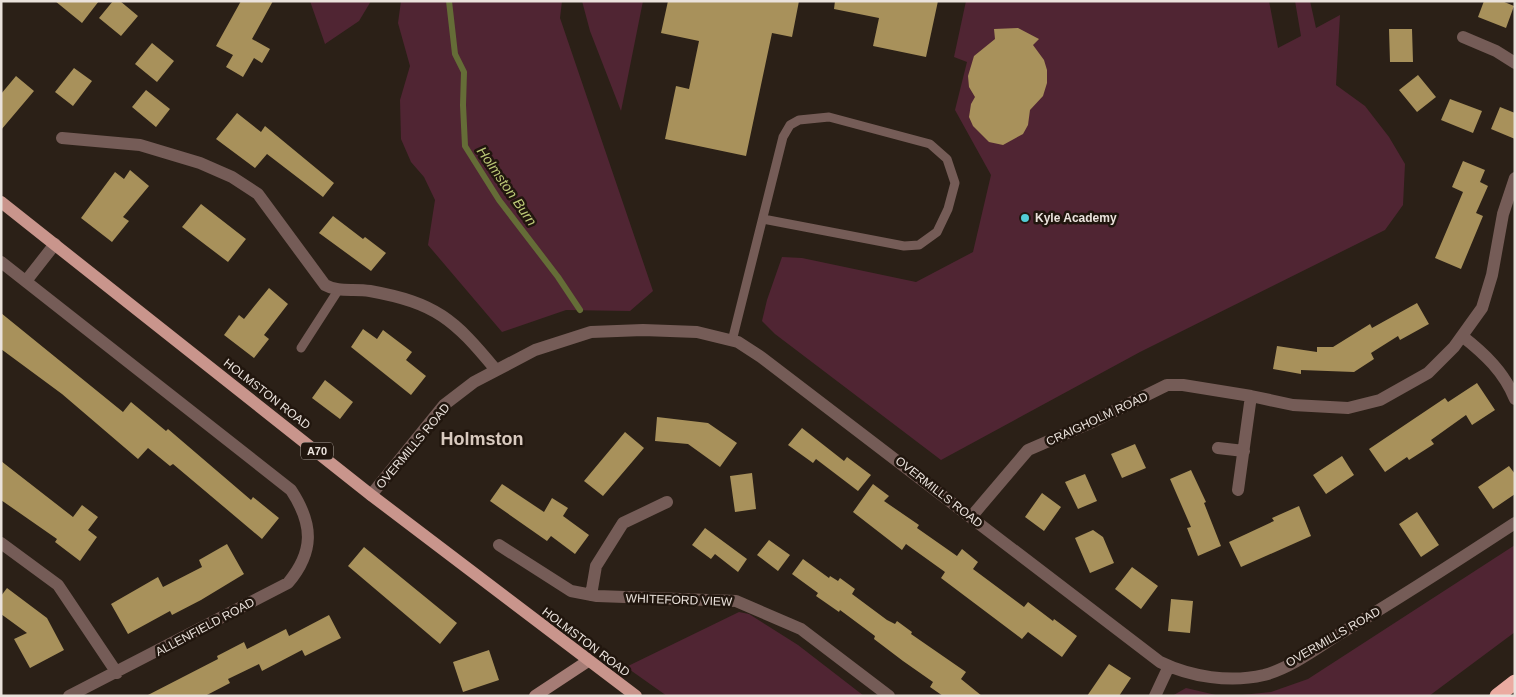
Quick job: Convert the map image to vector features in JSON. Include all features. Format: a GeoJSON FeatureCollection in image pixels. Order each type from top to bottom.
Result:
{"type":"FeatureCollection","features":[{"type":"Feature","properties":{"kind":"highway"},"geometry":{"type":"LineString","coordinates":[[1497,696],[1515,682]]}},
{"type":"Feature","properties":{"kind":"main road","name":"HOLMSTON ROAD"},"geometry":{"type":"LineString","coordinates":[[1,202],[371,495],[636,696]]}},
{"type":"Feature","properties":{"kind":"street"},"geometry":{"type":"LineString","coordinates":[[1464,37],[1496,51],[1515,63]]}},
{"type":"Feature","properties":{"kind":"street"},"geometry":{"type":"LineString","coordinates":[[62,138],[140,145],[200,163],[232,177],[258,194],[325,284],[339,290],[363,290],[393,296],[433,310],[450,320],[469,336],[496,370]]}},
{"type":"Feature","properties":{"kind":"street","name":"CRAIGHOLM ROAD"},"geometry":{"type":"LineString","coordinates":[[971,517],[1028,450],[1088,424],[1167,385],[1183,385],[1293,405],[1348,408],[1380,400],[1428,374],[1462,336],[1482,308],[1492,275],[1504,214],[1515,178]]}},
{"type":"Feature","properties":{"kind":"street"},"geometry":{"type":"LineString","coordinates":[[1,262],[26,281],[55,244]]}},
{"type":"Feature","properties":{"kind":"street","name":"ALLENFIELD ROAD"},"geometry":{"type":"LineString","coordinates":[[26,281],[291,490],[305,517],[307,530],[307,555],[299,570],[288,584],[69,696]]}},
{"type":"Feature","properties":{"kind":"street","name":"OVERMILLS ROAD"},"geometry":{"type":"LineString","coordinates":[[371,495],[444,406],[474,382],[535,350],[591,332],[643,330],[697,332],[732,341],[761,357],[804,388],[1089,608],[1169,666],[1198,675],[1231,679],[1264,675],[1294,662],[1402,597],[1515,523]]}},
{"type":"Feature","properties":{"kind":"street"},"geometry":{"type":"LineString","coordinates":[[1462,336],[1488,356],[1509,384],[1515,399]]}},
{"type":"Feature","properties":{"kind":"street"},"geometry":{"type":"LineString","coordinates":[[1238,490],[1251,396]]}},
{"type":"Feature","properties":{"kind":"street"},"geometry":{"type":"LineString","coordinates":[[1218,448],[1244,452]]}},
{"type":"Feature","properties":{"kind":"street"},"geometry":{"type":"LineString","coordinates":[[591,595],[596,566],[624,524],[667,502]]}},
{"type":"Feature","properties":{"kind":"street"},"geometry":{"type":"LineString","coordinates":[[1,542],[58,585],[117,673]]}},
{"type":"Feature","properties":{"kind":"street","name":"WHITEFORD VIEW"},"geometry":{"type":"LineString","coordinates":[[499,545],[571,591],[591,595],[736,601],[801,629],[889,696]]}},
{"type":"Feature","properties":{"kind":"street"},"geometry":{"type":"LineString","coordinates":[[535,696],[588,661]]}},
{"type":"Feature","properties":{"kind":"street"},"geometry":{"type":"LineString","coordinates":[[1155,696],[1169,666]]}},
{"type":"Feature","properties":{"kind":"lane"},"geometry":{"type":"LineString","coordinates":[[732,341],[783,137],[790,126],[799,120],[829,117],[930,144],[947,159],[955,183],[948,209],[938,232],[919,245],[904,246],[763,219]]}},
{"type":"Feature","properties":{"kind":"lane"},"geometry":{"type":"LineString","coordinates":[[301,348],[339,290]]}},
{"type":"Feature","properties":{"kind":"shaded area"},"geometry":{"type":"Polygon","coordinates":[[[310,1],[371,1],[359,21],[325,44],[310,1]]]}},
{"type":"Feature","properties":{"kind":"shaded area"},"geometry":{"type":"Polygon","coordinates":[[[401,1],[562,1],[560,18],[653,291],[630,311],[566,310],[502,332],[428,245],[435,200],[424,177],[411,162],[401,139],[400,100],[410,66],[398,23],[401,1]]]}},
{"type":"Feature","properties":{"kind":"shaded area"},"geometry":{"type":"Polygon","coordinates":[[[582,1],[643,1],[621,111],[590,31],[582,1]]]}},
{"type":"Feature","properties":{"kind":"shaded area"},"geometry":{"type":"Polygon","coordinates":[[[966,1],[1269,1],[1278,48],[1301,36],[1295,1],[1310,1],[1316,28],[1340,15],[1336,85],[1365,106],[1389,137],[1405,164],[1403,205],[1385,230],[1140,352],[941,460],[775,334],[762,321],[782,257],[802,258],[916,282],[973,252],[991,175],[955,110],[967,62],[954,57],[966,1]]]}},
{"type":"Feature","properties":{"kind":"shaded area"},"geometry":{"type":"Polygon","coordinates":[[[1515,545],[1515,632],[1429,696],[1232,696],[1271,692],[1308,679],[1515,545]]]}},
{"type":"Feature","properties":{"kind":"shaded area"},"geometry":{"type":"Polygon","coordinates":[[[739,612],[749,614],[798,645],[864,696],[667,696],[626,667],[739,612]]]}},
{"type":"Feature","properties":{"kind":"shaded area"},"geometry":{"type":"Polygon","coordinates":[[[1186,688],[1220,696],[1172,696],[1186,688]]]}},
{"type":"Feature","properties":{"kind":"building"},"geometry":{"type":"Polygon","coordinates":[[[55,1],[99,1],[82,23],[55,1]]]}},
{"type":"Feature","properties":{"kind":"building"},"geometry":{"type":"Polygon","coordinates":[[[113,1],[120,1],[138,16],[121,36],[99,18],[113,1]]]}},
{"type":"Feature","properties":{"kind":"building"},"geometry":{"type":"Polygon","coordinates":[[[241,1],[273,1],[252,39],[270,49],[262,63],[254,58],[243,77],[226,67],[233,55],[216,46],[241,1]]]}},
{"type":"Feature","properties":{"kind":"building"},"geometry":{"type":"Polygon","coordinates":[[[668,1],[799,1],[792,37],[772,33],[746,156],[665,139],[676,86],[689,89],[699,41],[661,33],[668,1]]]}},
{"type":"Feature","properties":{"kind":"building"},"geometry":{"type":"Polygon","coordinates":[[[835,1],[938,1],[926,57],[873,46],[879,18],[834,9],[835,1]]]}},
{"type":"Feature","properties":{"kind":"building"},"geometry":{"type":"Polygon","coordinates":[[[1484,1],[1502,1],[1514,6],[1506,28],[1478,17],[1484,1]]]}},
{"type":"Feature","properties":{"kind":"building"},"geometry":{"type":"Polygon","coordinates":[[[1018,28],[1039,39],[1033,45],[1044,60],[1047,70],[1047,83],[1043,96],[1030,110],[1028,125],[1023,134],[1003,145],[989,142],[973,126],[969,117],[971,104],[975,97],[969,87],[968,76],[974,56],[995,39],[994,29],[1018,28]]]}},
{"type":"Feature","properties":{"kind":"building"},"geometry":{"type":"Polygon","coordinates":[[[1389,29],[1412,29],[1413,62],[1390,62],[1389,29]]]}},
{"type":"Feature","properties":{"kind":"building"},"geometry":{"type":"Polygon","coordinates":[[[152,43],[174,61],[157,82],[135,64],[152,43]]]}},
{"type":"Feature","properties":{"kind":"building"},"geometry":{"type":"Polygon","coordinates":[[[74,68],[92,81],[73,106],[55,92],[74,68]]]}},
{"type":"Feature","properties":{"kind":"building"},"geometry":{"type":"Polygon","coordinates":[[[1418,75],[1436,97],[1417,112],[1399,90],[1418,75]]]}},
{"type":"Feature","properties":{"kind":"building"},"geometry":{"type":"Polygon","coordinates":[[[16,76],[34,91],[1,130],[1,94],[16,76]]]}},
{"type":"Feature","properties":{"kind":"building"},"geometry":{"type":"Polygon","coordinates":[[[146,90],[170,109],[156,127],[132,107],[146,90]]]}},
{"type":"Feature","properties":{"kind":"building"},"geometry":{"type":"Polygon","coordinates":[[[1450,99],[1482,111],[1473,133],[1441,120],[1450,99]]]}},
{"type":"Feature","properties":{"kind":"building"},"geometry":{"type":"Polygon","coordinates":[[[1500,107],[1515,113],[1515,139],[1491,129],[1500,107]]]}},
{"type":"Feature","properties":{"kind":"building"},"geometry":{"type":"Polygon","coordinates":[[[237,113],[261,132],[265,126],[334,183],[323,197],[267,154],[255,168],[216,139],[237,113]]]}},
{"type":"Feature","properties":{"kind":"building"},"geometry":{"type":"Polygon","coordinates":[[[1463,161],[1485,170],[1480,182],[1488,186],[1476,213],[1483,216],[1461,269],[1435,258],[1463,192],[1452,187],[1463,161]]]}},
{"type":"Feature","properties":{"kind":"building"},"geometry":{"type":"Polygon","coordinates":[[[130,170],[149,186],[123,217],[129,221],[112,242],[81,218],[115,172],[124,179],[130,170]]]}},
{"type":"Feature","properties":{"kind":"building"},"geometry":{"type":"Polygon","coordinates":[[[201,204],[246,239],[228,262],[182,227],[201,204]]]}},
{"type":"Feature","properties":{"kind":"building"},"geometry":{"type":"Polygon","coordinates":[[[333,216],[363,239],[365,237],[386,253],[371,271],[319,233],[333,216]]]}},
{"type":"Feature","properties":{"kind":"building"},"geometry":{"type":"Polygon","coordinates":[[[269,288],[288,304],[264,335],[269,339],[254,358],[224,335],[239,315],[244,319],[269,288]]]}},
{"type":"Feature","properties":{"kind":"building"},"geometry":{"type":"Polygon","coordinates":[[[1417,303],[1429,324],[1400,340],[1398,336],[1371,353],[1374,359],[1354,372],[1301,370],[1301,374],[1273,369],[1277,346],[1317,352],[1317,347],[1333,347],[1370,324],[1372,328],[1417,303]]]}},
{"type":"Feature","properties":{"kind":"building"},"geometry":{"type":"Polygon","coordinates":[[[1,313],[123,412],[131,402],[166,431],[168,429],[251,500],[253,497],[279,518],[262,539],[173,464],[170,466],[148,448],[138,459],[62,394],[1,349],[1,313]]]}},
{"type":"Feature","properties":{"kind":"building"},"geometry":{"type":"Polygon","coordinates":[[[363,329],[377,339],[383,330],[412,352],[406,360],[426,376],[411,395],[351,347],[363,329]]]}},
{"type":"Feature","properties":{"kind":"building"},"geometry":{"type":"Polygon","coordinates":[[[325,380],[353,402],[340,419],[312,398],[325,380]]]}},
{"type":"Feature","properties":{"kind":"building"},"geometry":{"type":"Polygon","coordinates":[[[1477,383],[1495,410],[1472,425],[1466,415],[1431,440],[1434,444],[1409,460],[1407,457],[1385,472],[1369,449],[1445,398],[1448,402],[1477,383]]]}},
{"type":"Feature","properties":{"kind":"building"},"geometry":{"type":"Polygon","coordinates":[[[657,417],[708,423],[737,443],[720,467],[688,444],[655,441],[657,417]]]}},
{"type":"Feature","properties":{"kind":"building"},"geometry":{"type":"Polygon","coordinates":[[[802,428],[844,461],[847,457],[871,475],[858,491],[816,459],[813,463],[788,445],[802,428]]]}},
{"type":"Feature","properties":{"kind":"building"},"geometry":{"type":"Polygon","coordinates":[[[625,432],[644,448],[603,496],[584,481],[625,432]]]}},
{"type":"Feature","properties":{"kind":"building"},"geometry":{"type":"Polygon","coordinates":[[[1135,444],[1146,468],[1122,478],[1111,454],[1135,444]]]}},
{"type":"Feature","properties":{"kind":"building"},"geometry":{"type":"Polygon","coordinates":[[[1342,456],[1354,475],[1326,494],[1313,475],[1342,456]]]}},
{"type":"Feature","properties":{"kind":"building"},"geometry":{"type":"Polygon","coordinates":[[[1,461],[73,517],[82,505],[98,517],[88,530],[97,537],[80,561],[55,542],[57,539],[1,500],[1,461]]]}},
{"type":"Feature","properties":{"kind":"building"},"geometry":{"type":"Polygon","coordinates":[[[1509,466],[1515,474],[1515,494],[1493,509],[1478,487],[1509,466]]]}},
{"type":"Feature","properties":{"kind":"building"},"geometry":{"type":"Polygon","coordinates":[[[1191,470],[1206,502],[1204,503],[1221,546],[1198,556],[1187,528],[1191,527],[1170,479],[1191,470]]]}},
{"type":"Feature","properties":{"kind":"building"},"geometry":{"type":"Polygon","coordinates":[[[752,473],[756,509],[735,512],[730,476],[752,473]]]}},
{"type":"Feature","properties":{"kind":"building"},"geometry":{"type":"Polygon","coordinates":[[[1085,474],[1097,501],[1078,509],[1065,482],[1085,474]]]}},
{"type":"Feature","properties":{"kind":"building"},"geometry":{"type":"Polygon","coordinates":[[[502,484],[544,512],[552,498],[568,508],[563,516],[589,535],[575,554],[551,536],[547,541],[490,501],[502,484]]]}},
{"type":"Feature","properties":{"kind":"building"},"geometry":{"type":"Polygon","coordinates":[[[873,484],[889,496],[884,501],[919,525],[917,528],[957,556],[962,549],[978,562],[973,569],[1024,607],[1028,602],[1077,636],[1062,657],[1028,632],[1022,639],[941,578],[945,572],[906,544],[902,550],[853,512],[873,484]]]}},
{"type":"Feature","properties":{"kind":"building"},"geometry":{"type":"Polygon","coordinates":[[[1042,493],[1061,507],[1044,531],[1025,517],[1042,493]]]}},
{"type":"Feature","properties":{"kind":"building"},"geometry":{"type":"Polygon","coordinates":[[[1299,506],[1311,536],[1241,567],[1229,542],[1274,521],[1272,518],[1299,506]]]}},
{"type":"Feature","properties":{"kind":"building"},"geometry":{"type":"Polygon","coordinates":[[[1417,512],[1439,545],[1421,557],[1399,524],[1417,512]]]}},
{"type":"Feature","properties":{"kind":"building"},"geometry":{"type":"Polygon","coordinates":[[[705,528],[747,559],[738,572],[715,554],[711,559],[692,545],[705,528]]]}},
{"type":"Feature","properties":{"kind":"building"},"geometry":{"type":"Polygon","coordinates":[[[1093,530],[1103,537],[1114,563],[1090,573],[1075,538],[1093,530]]]}},
{"type":"Feature","properties":{"kind":"building"},"geometry":{"type":"Polygon","coordinates":[[[769,540],[790,555],[778,571],[757,555],[769,540]]]}},
{"type":"Feature","properties":{"kind":"building"},"geometry":{"type":"Polygon","coordinates":[[[227,544],[244,574],[172,615],[170,611],[128,634],[111,604],[158,577],[163,587],[202,567],[199,560],[227,544]]]}},
{"type":"Feature","properties":{"kind":"building"},"geometry":{"type":"Polygon","coordinates":[[[364,547],[457,623],[440,644],[348,566],[364,547]]]}},
{"type":"Feature","properties":{"kind":"building"},"geometry":{"type":"Polygon","coordinates":[[[803,559],[829,578],[830,576],[838,581],[840,578],[855,589],[852,594],[887,620],[895,624],[897,621],[912,632],[911,634],[966,672],[961,679],[982,696],[943,696],[930,687],[933,682],[874,639],[875,636],[840,610],[839,612],[816,596],[818,593],[792,574],[803,559]]]}},
{"type":"Feature","properties":{"kind":"building"},"geometry":{"type":"Polygon","coordinates":[[[1132,567],[1158,586],[1141,609],[1115,589],[1132,567]]]}},
{"type":"Feature","properties":{"kind":"building"},"geometry":{"type":"Polygon","coordinates":[[[7,588],[47,618],[64,650],[30,668],[14,639],[27,633],[1,614],[1,596],[7,588]]]}},
{"type":"Feature","properties":{"kind":"building"},"geometry":{"type":"Polygon","coordinates":[[[1171,599],[1193,601],[1190,633],[1168,631],[1171,599]]]}},
{"type":"Feature","properties":{"kind":"building"},"geometry":{"type":"Polygon","coordinates":[[[329,615],[341,638],[305,656],[302,650],[262,671],[259,664],[228,679],[230,683],[205,696],[146,696],[218,659],[217,656],[244,642],[247,649],[286,629],[289,636],[329,615]]]}},
{"type":"Feature","properties":{"kind":"building"},"geometry":{"type":"Polygon","coordinates":[[[489,650],[499,680],[463,692],[453,662],[489,650]]]}},
{"type":"Feature","properties":{"kind":"building"},"geometry":{"type":"Polygon","coordinates":[[[1109,664],[1131,678],[1119,696],[1087,696],[1109,664]]]}},
{"type":"Feature","properties":{"kind":"waterway","name":"Holmston Burn"},"geometry":{"type":"LineString","coordinates":[[449,1],[455,54],[464,72],[465,146],[499,200],[558,277],[580,310]]}},
{"type":"Feature","properties":{"kind":"place","name":"Kyle Academy"},"geometry":{"type":"Point","coordinates":[1025,218]}},
{"type":"Feature","properties":{"kind":"district","name":"Holmston"},"geometry":{"type":"Point","coordinates":[482,439]}}]}
